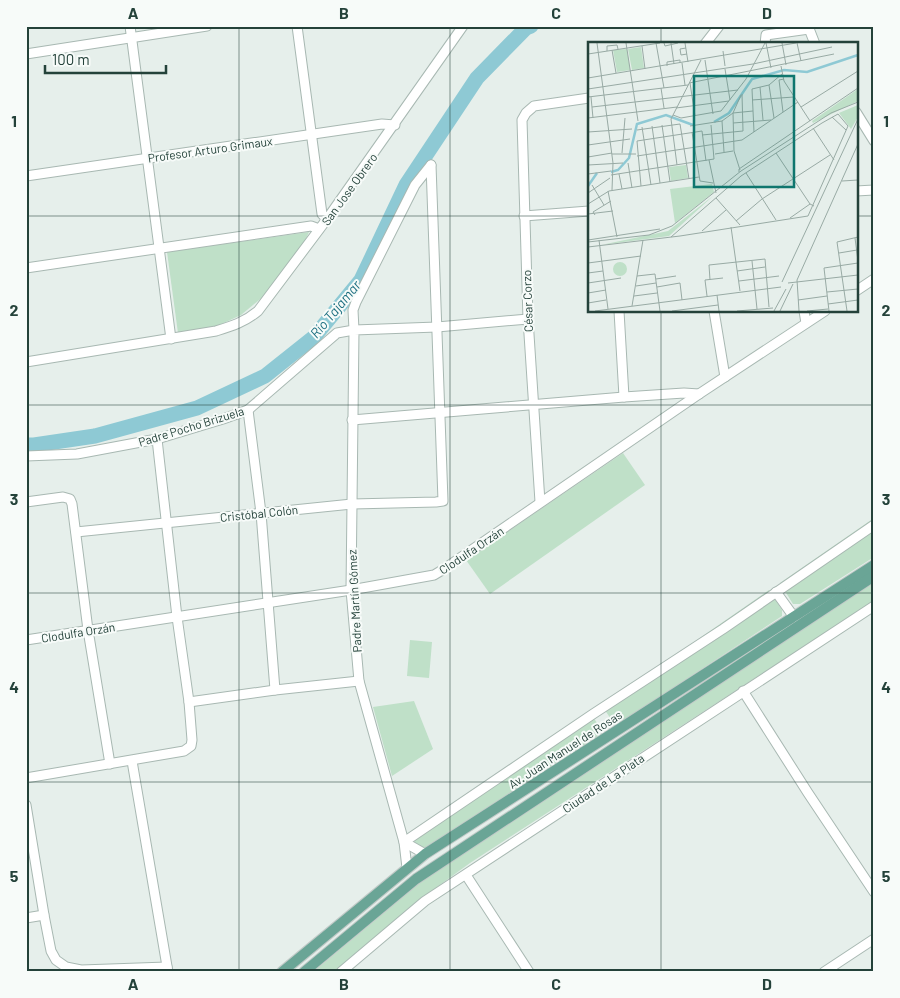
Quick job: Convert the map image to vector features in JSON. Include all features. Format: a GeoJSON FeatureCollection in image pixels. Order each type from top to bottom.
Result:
{"type":"FeatureCollection","features":[{"type":"Feature","properties":{"kind":"main road","name":"Av. Juan Manuel de Rosas"},"geometry":{"type":"LineString","coordinates":[[282,972],[425,854],[874,565]]}},
{"type":"Feature","properties":{"kind":"main road","name":"Av. Juan Manuel de Rosas"},"geometry":{"type":"LineString","coordinates":[[304,972],[416,879],[874,576]]}},
{"type":"Feature","properties":{"kind":"street"},"geometry":{"type":"LineString","coordinates":[[130,26],[172,339]]}},
{"type":"Feature","properties":{"kind":"street"},"geometry":{"type":"LineString","coordinates":[[26,54],[207,26]]}},
{"type":"Feature","properties":{"kind":"street"},"geometry":{"type":"LineString","coordinates":[[297,26],[322,214],[327,219]]}},
{"type":"Feature","properties":{"kind":"street","name":"San Jose Obrero"},"geometry":{"type":"LineString","coordinates":[[26,362],[216,331],[248,319],[258,311],[319,230],[395,125],[463,26]]}},
{"type":"Feature","properties":{"kind":"street"},"geometry":{"type":"LineString","coordinates":[[707,42],[719,26]]}},
{"type":"Feature","properties":{"kind":"street"},"geometry":{"type":"LineString","coordinates":[[765,42],[766,35],[808,28],[814,42]]}},
{"type":"Feature","properties":{"kind":"street","name":"César Corzo"},"geometry":{"type":"LineString","coordinates":[[540,502],[528,319],[522,126],[526,113],[534,106],[588,98]]}},
{"type":"Feature","properties":{"kind":"street"},"geometry":{"type":"LineString","coordinates":[[858,115],[874,141]]}},
{"type":"Feature","properties":{"kind":"street","name":"Profesor Arturo Grimaux"},"geometry":{"type":"LineString","coordinates":[[26,176],[382,124],[395,125]]}},
{"type":"Feature","properties":{"kind":"street"},"geometry":{"type":"LineString","coordinates":[[354,330],[353,310],[356,302],[415,185],[430,165],[441,413]]}},
{"type":"Feature","properties":{"kind":"street"},"geometry":{"type":"LineString","coordinates":[[858,191],[874,190]]}},
{"type":"Feature","properties":{"kind":"street"},"geometry":{"type":"LineString","coordinates":[[524,216],[588,211]]}},
{"type":"Feature","properties":{"kind":"street"},"geometry":{"type":"LineString","coordinates":[[26,268],[311,226],[319,230]]}},
{"type":"Feature","properties":{"kind":"street"},"geometry":{"type":"LineString","coordinates":[[858,289],[874,279]]}},
{"type":"Feature","properties":{"kind":"street"},"geometry":{"type":"LineString","coordinates":[[619,312],[624,397]]}},
{"type":"Feature","properties":{"kind":"street"},"geometry":{"type":"LineString","coordinates":[[714,312],[725,377]]}},
{"type":"Feature","properties":{"kind":"street"},"geometry":{"type":"LineString","coordinates":[[804,312],[806,323]]}},
{"type":"Feature","properties":{"kind":"street","name":"Clodulfa Orzán"},"geometry":{"type":"LineString","coordinates":[[26,640],[351,590],[434,575],[699,394],[823,312]]}},
{"type":"Feature","properties":{"kind":"street","name":"Padre Pocho Brizuela"},"geometry":{"type":"LineString","coordinates":[[26,456],[77,454],[157,439],[248,410],[337,333],[354,330],[528,319]]}},
{"type":"Feature","properties":{"kind":"street","name":"Padre Martín Gómez"},"geometry":{"type":"LineString","coordinates":[[354,330],[351,590],[359,680],[404,842],[407,868]]}},
{"type":"Feature","properties":{"kind":"street"},"geometry":{"type":"LineString","coordinates":[[352,420],[624,397],[684,393],[699,394]]}},
{"type":"Feature","properties":{"kind":"street"},"geometry":{"type":"LineString","coordinates":[[248,410],[261,513],[275,690]]}},
{"type":"Feature","properties":{"kind":"street","name":"Cristóbal Colón"},"geometry":{"type":"LineString","coordinates":[[76,532],[352,504],[443,501],[441,413]]}},
{"type":"Feature","properties":{"kind":"street"},"geometry":{"type":"LineString","coordinates":[[26,778],[184,751],[191,746],[189,702],[177,617],[157,439]]}},
{"type":"Feature","properties":{"kind":"street"},"geometry":{"type":"LineString","coordinates":[[26,502],[70,498],[72,504],[88,630],[110,764]]}},
{"type":"Feature","properties":{"kind":"street"},"geometry":{"type":"LineString","coordinates":[[425,854],[404,842],[874,526]]}},
{"type":"Feature","properties":{"kind":"street"},"geometry":{"type":"LineString","coordinates":[[776,592],[794,616]]}},
{"type":"Feature","properties":{"kind":"street","name":"Ciudad de La Plata"},"geometry":{"type":"LineString","coordinates":[[341,972],[425,901],[874,606]]}},
{"type":"Feature","properties":{"kind":"street"},"geometry":{"type":"LineString","coordinates":[[189,702],[359,680]]}},
{"type":"Feature","properties":{"kind":"street"},"geometry":{"type":"LineString","coordinates":[[743,691],[874,892]]}},
{"type":"Feature","properties":{"kind":"street"},"geometry":{"type":"LineString","coordinates":[[26,805],[44,915],[51,951],[56,960],[66,967],[81,970],[168,969],[132,761]]}},
{"type":"Feature","properties":{"kind":"street"},"geometry":{"type":"LineString","coordinates":[[466,875],[530,972]]}},
{"type":"Feature","properties":{"kind":"street"},"geometry":{"type":"LineString","coordinates":[[26,918],[44,915]]}},
{"type":"Feature","properties":{"kind":"street"},"geometry":{"type":"LineString","coordinates":[[824,972],[874,939]]}},
{"type":"Feature","properties":{"kind":"green space"},"geometry":{"type":"Polygon","coordinates":[[[309,232],[304,243],[264,296],[241,315],[215,327],[178,333],[167,252],[309,232]]]}},
{"type":"Feature","properties":{"kind":"green space"},"geometry":{"type":"Polygon","coordinates":[[[623,453],[645,485],[490,594],[466,560],[623,453]]]}},
{"type":"Feature","properties":{"kind":"green space"},"geometry":{"type":"Polygon","coordinates":[[[874,518],[874,557],[800,604],[793,604],[780,583],[874,518]]]}},
{"type":"Feature","properties":{"kind":"green space"},"geometry":{"type":"Polygon","coordinates":[[[874,582],[874,601],[470,863],[422,898],[336,972],[313,972],[428,876],[874,582]]]}},
{"type":"Feature","properties":{"kind":"green space"},"geometry":{"type":"Polygon","coordinates":[[[769,590],[782,610],[782,616],[623,721],[613,722],[602,706],[769,590]]]}},
{"type":"Feature","properties":{"kind":"green space"},"geometry":{"type":"Polygon","coordinates":[[[410,640],[432,642],[429,678],[407,676],[410,640]]]}},
{"type":"Feature","properties":{"kind":"green space"},"geometry":{"type":"Polygon","coordinates":[[[414,701],[433,749],[392,776],[373,707],[414,701]]]}},
{"type":"Feature","properties":{"kind":"green space"},"geometry":{"type":"Polygon","coordinates":[[[591,714],[601,729],[600,735],[424,851],[417,847],[412,837],[591,714]]]}},
{"type":"Feature","properties":{"kind":"waterway","name":"Río Tajamar"},"geometry":{"type":"LineString","coordinates":[[26,445],[95,436],[197,408],[265,376],[314,337],[361,280],[406,185],[477,78],[526,28],[531,26]]}}]}
